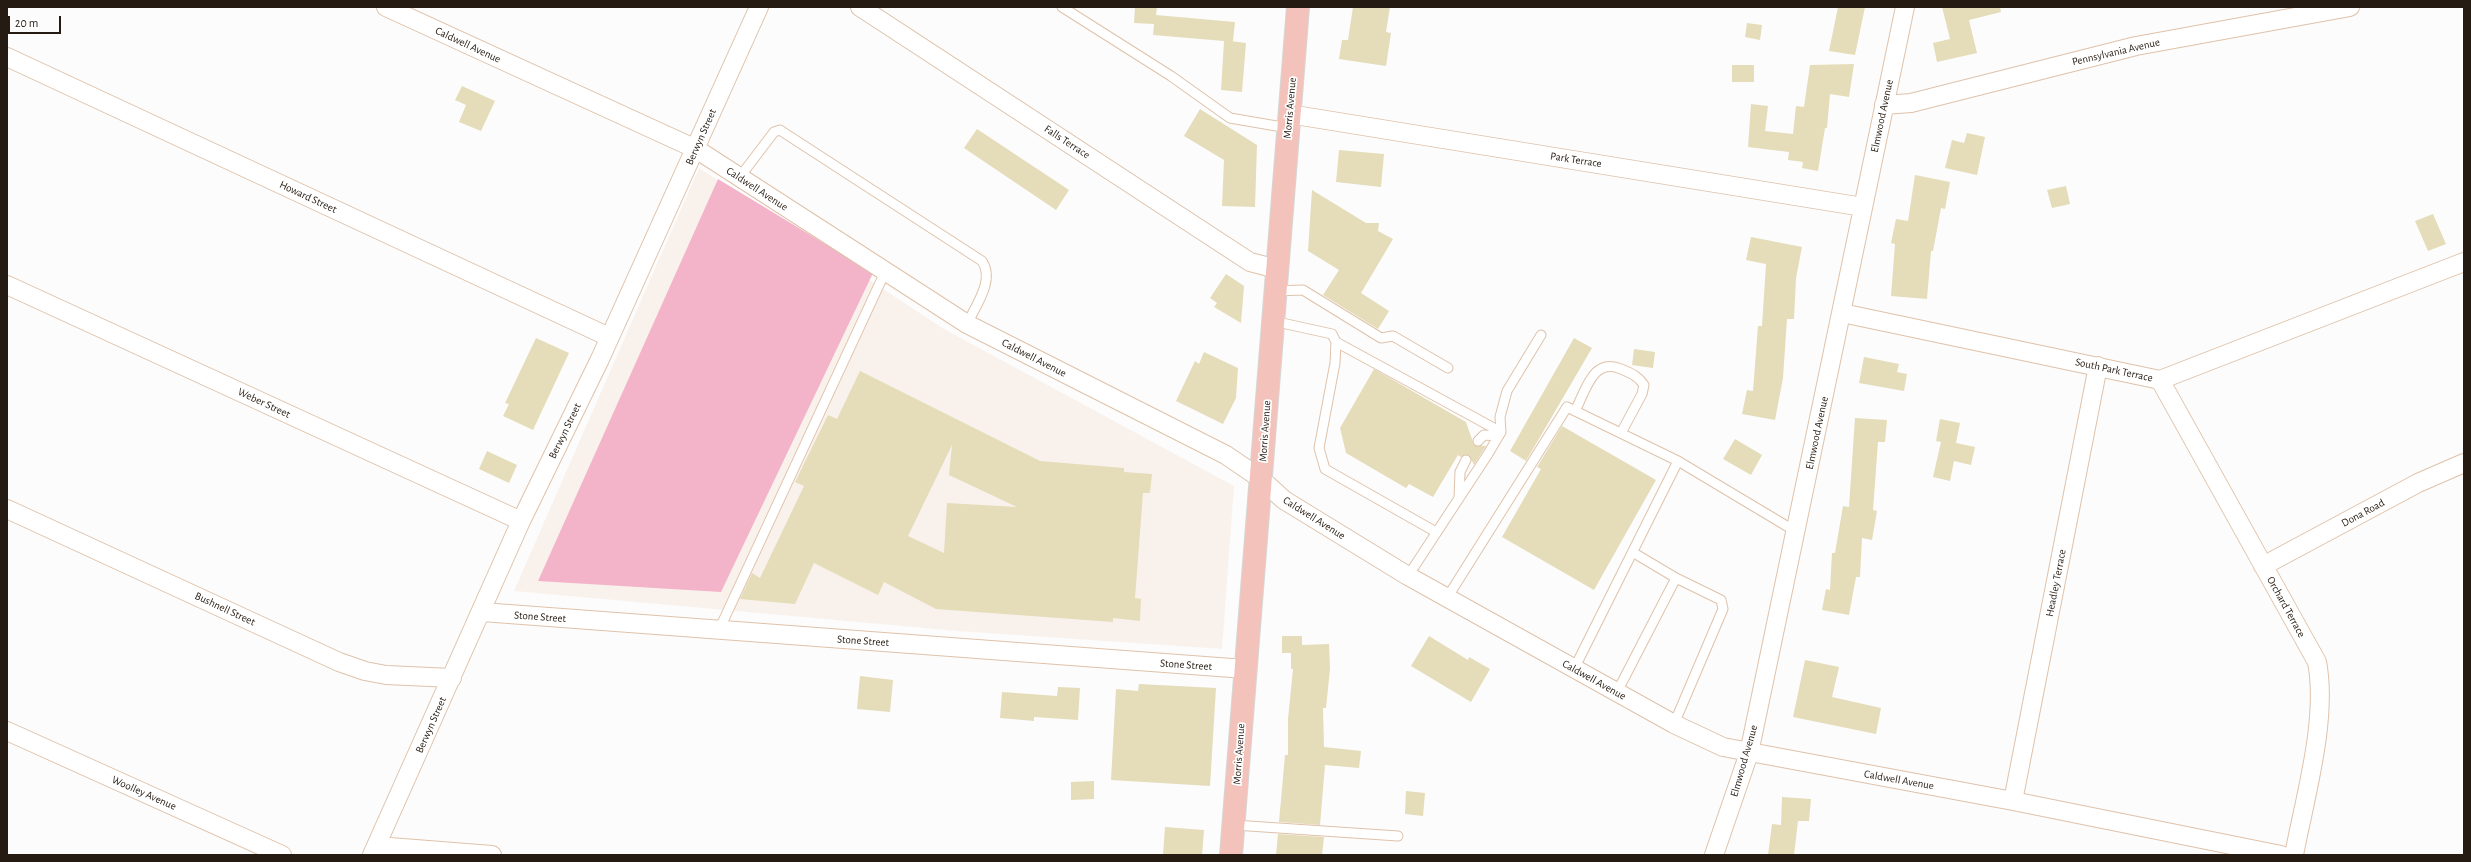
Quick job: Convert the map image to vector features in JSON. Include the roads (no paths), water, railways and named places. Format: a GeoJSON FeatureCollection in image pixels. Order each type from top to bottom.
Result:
{"type":"FeatureCollection","features":[{"type":"Feature","properties":{"kind":"main road","name":"Morris Avenue"},"geometry":{"type":"LineString","coordinates":[[1231,855],[1298,7]]}},
{"type":"Feature","properties":{"kind":"street","name":"Caldwell Avenue"},"geometry":{"type":"LineString","coordinates":[[386,7],[696,149],[967,324],[1226,455],[1261,480],[1284,500],[1408,576],[1674,724],[1723,747],[2013,801],[2281,855]]}},
{"type":"Feature","properties":{"kind":"street","name":"Berwyn Street"},"geometry":{"type":"LineString","coordinates":[[374,850],[482,612],[521,521],[609,337],[696,149],[759,7]]}},
{"type":"Feature","properties":{"kind":"street","name":"Falls Terrace"},"geometry":{"type":"LineString","coordinates":[[860,7],[1250,262],[1277,269]]}},
{"type":"Feature","properties":{"kind":"street","name":"Elmwood Avenue"},"geometry":{"type":"LineString","coordinates":[[1714,855],[1749,753],[1905,7]]}},
{"type":"Feature","properties":{"kind":"street","name":"Pennsylvania Avenue"},"geometry":{"type":"LineString","coordinates":[[1884,105],[1911,103],[2136,46],[2350,7]]}},
{"type":"Feature","properties":{"kind":"street","name":"Howard Street"},"geometry":{"type":"LineString","coordinates":[[7,57],[609,337]]}},
{"type":"Feature","properties":{"kind":"street","name":"Park Terrace"},"geometry":{"type":"LineString","coordinates":[[1289,121],[1864,206]]}},
{"type":"Feature","properties":{"kind":"street","name":"South Park Terrace"},"geometry":{"type":"LineString","coordinates":[[1842,314],[2160,380],[2464,262]]}},
{"type":"Feature","properties":{"kind":"street","name":"Weber Street"},"geometry":{"type":"LineString","coordinates":[[7,285],[521,521]]}},
{"type":"Feature","properties":{"kind":"street","name":"Headley Terrace"},"geometry":{"type":"LineString","coordinates":[[2013,801],[2098,366]]}},
{"type":"Feature","properties":{"kind":"street","name":"Orchard Terrace"},"geometry":{"type":"LineString","coordinates":[[2160,380],[2317,662],[2320,679],[2321,707],[2294,855]]}},
{"type":"Feature","properties":{"kind":"street","name":"Dona Road"},"geometry":{"type":"LineString","coordinates":[[2264,566],[2418,483],[2464,463]]}},
{"type":"Feature","properties":{"kind":"street","name":"Bushnell Street"},"geometry":{"type":"LineString","coordinates":[[7,509],[346,664],[365,671],[386,675],[452,678]]}},
{"type":"Feature","properties":{"kind":"street","name":"Stone Street"},"geometry":{"type":"LineString","coordinates":[[482,612],[1245,669]]}},
{"type":"Feature","properties":{"kind":"street","name":"Woolley Avenue"},"geometry":{"type":"LineString","coordinates":[[7,731],[282,855]]}},
{"type":"Feature","properties":{"kind":"street"},"geometry":{"type":"LineString","coordinates":[[374,850],[492,855]]}},
{"type":"Feature","properties":{"kind":"lane"},"geometry":{"type":"LineString","coordinates":[[1062,7],[1171,76],[1230,118],[1289,121]]}},
{"type":"Feature","properties":{"kind":"lane"},"geometry":{"type":"LineString","coordinates":[[739,178],[774,132],[780,130],[982,261],[987,269],[987,280],[967,324]]}},
{"type":"Feature","properties":{"kind":"lane"},"geometry":{"type":"LineString","coordinates":[[719,630],[885,272]]}},
{"type":"Feature","properties":{"kind":"lane"},"geometry":{"type":"LineString","coordinates":[[1275,291],[1303,290],[1381,338],[1393,336],[1448,368]]}},
{"type":"Feature","properties":{"kind":"lane"},"geometry":{"type":"LineString","coordinates":[[1273,321],[1332,334],[1336,342],[1335,363],[1319,448],[1325,469],[1436,532]]}},
{"type":"Feature","properties":{"kind":"lane"},"geometry":{"type":"LineString","coordinates":[[1408,576],[1488,454],[1499,434],[1500,417],[1507,391],[1541,335]]}},
{"type":"Feature","properties":{"kind":"lane"},"geometry":{"type":"LineString","coordinates":[[1336,342],[1499,434]]}},
{"type":"Feature","properties":{"kind":"lane"},"geometry":{"type":"LineString","coordinates":[[1447,598],[1595,372],[1603,366],[1613,365],[1638,376],[1644,385],[1642,394],[1621,433]]}},
{"type":"Feature","properties":{"kind":"lane"},"geometry":{"type":"LineString","coordinates":[[1571,409],[1678,461],[1795,531]]}},
{"type":"Feature","properties":{"kind":"lane"},"geometry":{"type":"LineString","coordinates":[[1478,441],[1484,435],[1499,434]]}},
{"type":"Feature","properties":{"kind":"lane"},"geometry":{"type":"LineString","coordinates":[[1459,498],[1460,472],[1466,460]]}},
{"type":"Feature","properties":{"kind":"lane"},"geometry":{"type":"LineString","coordinates":[[1574,669],[1634,553],[1678,461]]}},
{"type":"Feature","properties":{"kind":"lane"},"geometry":{"type":"LineString","coordinates":[[1634,553],[1676,578],[1721,600],[1723,609],[1674,724]]}},
{"type":"Feature","properties":{"kind":"lane"},"geometry":{"type":"LineString","coordinates":[[1618,692],[1676,578]]}},
{"type":"Feature","properties":{"kind":"lane"},"geometry":{"type":"LineString","coordinates":[[1234,825],[1398,836]]}}]}
